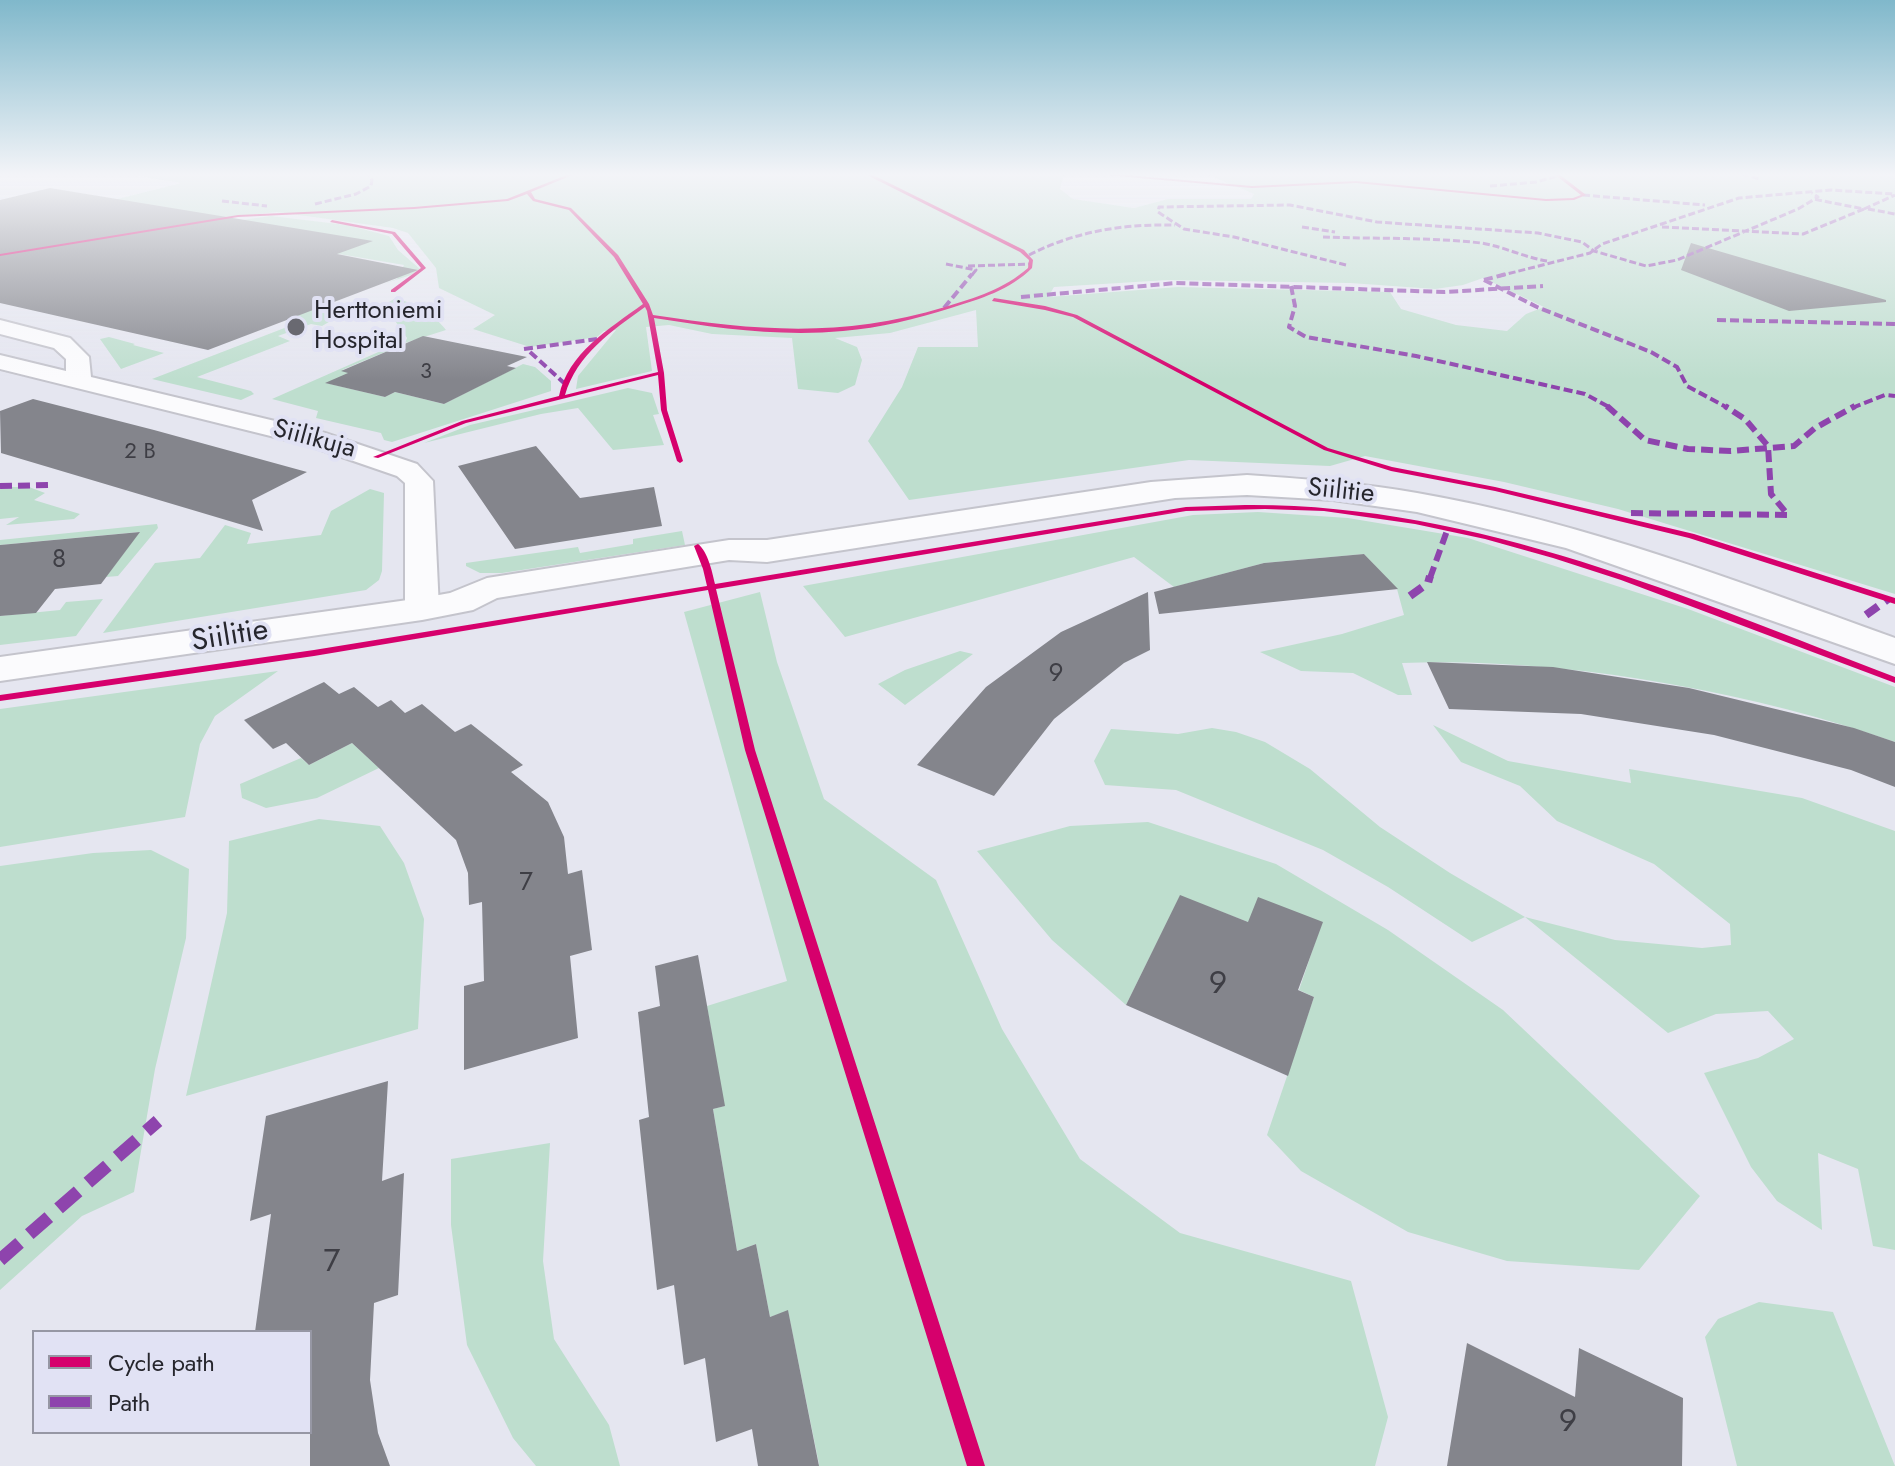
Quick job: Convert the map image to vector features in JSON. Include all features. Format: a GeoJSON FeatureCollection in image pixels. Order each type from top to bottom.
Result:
{"type":"FeatureCollection","features":[{"type":"Feature","properties":{"kind":"street"},"geometry":{"type":"LineString","coordinates":[[0,327],[62,343],[77,357],[79,379]]}},
{"type":"Feature","properties":{"kind":"street","name":"Siilikuja"},"geometry":{"type":"LineString","coordinates":[[0,362],[316,439],[407,470],[419,481],[422,609]]}},
{"type":"Feature","properties":{"kind":"street","name":"Siilitie"},"geometry":{"type":"LineString","coordinates":[[0,669],[460,602],[488,604],[734,565],[767,551],[1154,492],[1244,485],[1319,488],[1414,500],[1547,531],[1659,566],[1895,652]]}},
{"type":"Feature","properties":{"kind":"green space"},"geometry":{"type":"Polygon","coordinates":[[[367,242],[393,242],[420,269],[411,275],[383,284],[397,279],[404,265],[333,253],[367,242]]]}},
{"type":"Feature","properties":{"kind":"green space"},"geometry":{"type":"Polygon","coordinates":[[[416,242],[1895,242],[1895,594],[1618,509],[1504,482],[1365,456],[1330,466],[1189,460],[909,500],[868,441],[902,387],[918,347],[978,347],[976,310],[890,333],[835,338],[857,347],[862,360],[855,385],[838,393],[798,389],[792,338],[712,334],[669,325],[646,327],[652,371],[576,389],[578,376],[616,330],[604,331],[597,337],[530,347],[473,329],[495,315],[439,288],[436,268],[416,242]],[[1483,278],[1435,289],[1350,283],[1168,280],[1054,287],[1048,297],[1178,287],[1390,292],[1401,309],[1456,325],[1507,331],[1526,314],[1544,307],[1483,278]]]}},
{"type":"Feature","properties":{"kind":"green space"},"geometry":{"type":"Polygon","coordinates":[[[394,299],[422,310],[446,330],[405,343],[407,338],[384,305],[394,299]]]}},
{"type":"Feature","properties":{"kind":"green space"},"geometry":{"type":"Polygon","coordinates":[[[316,301],[336,312],[334,319],[322,326],[311,324],[278,336],[290,341],[197,377],[254,394],[241,400],[152,379],[300,322],[290,318],[316,301]]]}},
{"type":"Feature","properties":{"kind":"green space"},"geometry":{"type":"Polygon","coordinates":[[[109,337],[164,353],[121,369],[100,339],[109,337]]]}},
{"type":"Feature","properties":{"kind":"green space"},"geometry":{"type":"Polygon","coordinates":[[[392,346],[397,347],[342,370],[352,374],[326,383],[385,397],[395,392],[444,404],[523,364],[535,367],[551,381],[551,391],[392,442],[384,440],[381,433],[316,418],[318,411],[272,399],[392,346]]]}},
{"type":"Feature","properties":{"kind":"green space"},"geometry":{"type":"Polygon","coordinates":[[[628,388],[652,393],[659,414],[653,415],[664,445],[613,450],[578,408],[424,443],[470,425],[628,388]]]}},
{"type":"Feature","properties":{"kind":"green space"},"geometry":{"type":"Polygon","coordinates":[[[0,487],[29,487],[45,493],[34,500],[80,514],[74,519],[6,525],[19,517],[0,519],[0,487]]]}},
{"type":"Feature","properties":{"kind":"green space"},"geometry":{"type":"Polygon","coordinates":[[[370,489],[384,493],[382,571],[379,580],[366,590],[103,633],[155,563],[200,558],[225,525],[251,533],[247,544],[321,535],[331,511],[370,489]]]}},
{"type":"Feature","properties":{"kind":"green space"},"geometry":{"type":"Polygon","coordinates":[[[1258,512],[1348,518],[1468,538],[1688,609],[1895,687],[1895,742],[1777,707],[1652,681],[1524,666],[1402,663],[1412,695],[1398,695],[1353,673],[1301,671],[1260,652],[1342,634],[1404,615],[1397,589],[1364,554],[1264,563],[1174,587],[1134,557],[845,637],[803,586],[1193,515],[1258,512]]]}},
{"type":"Feature","properties":{"kind":"green space"},"geometry":{"type":"Polygon","coordinates":[[[157,524],[158,528],[118,576],[106,577],[139,532],[0,545],[0,540],[157,524]]]}},
{"type":"Feature","properties":{"kind":"green space"},"geometry":{"type":"Polygon","coordinates":[[[682,531],[685,545],[502,573],[480,573],[466,566],[466,563],[578,547],[580,553],[633,544],[633,539],[682,531]]]}},
{"type":"Feature","properties":{"kind":"green space"},"geometry":{"type":"Polygon","coordinates":[[[760,592],[777,662],[824,799],[936,880],[1002,1029],[1080,1159],[1180,1233],[1351,1281],[1388,1417],[1375,1466],[816,1466],[819,1464],[788,1311],[770,1317],[756,1244],[737,1251],[713,1109],[724,1106],[707,1006],[787,981],[684,612],[760,592]]]}},
{"type":"Feature","properties":{"kind":"green space"},"geometry":{"type":"Polygon","coordinates":[[[103,599],[76,636],[0,645],[0,616],[60,610],[66,602],[103,599]]]}},
{"type":"Feature","properties":{"kind":"green space"},"geometry":{"type":"Polygon","coordinates":[[[960,651],[973,654],[905,705],[878,684],[905,670],[960,651]]]}},
{"type":"Feature","properties":{"kind":"green space"},"geometry":{"type":"Polygon","coordinates":[[[278,671],[215,716],[200,744],[185,817],[0,847],[0,709],[278,671]]]}},
{"type":"Feature","properties":{"kind":"green space"},"geometry":{"type":"Polygon","coordinates":[[[1433,725],[1508,761],[1631,783],[1629,769],[1802,798],[1895,831],[1895,1250],[1873,1246],[1858,1169],[1818,1153],[1822,1230],[1777,1201],[1751,1167],[1704,1073],[1758,1058],[1794,1039],[1768,1011],[1716,1014],[1668,1033],[1525,917],[1615,940],[1702,948],[1731,945],[1730,924],[1654,864],[1557,821],[1520,786],[1461,762],[1433,725]]]}},
{"type":"Feature","properties":{"kind":"green space"},"geometry":{"type":"Polygon","coordinates":[[[1212,728],[1265,742],[1310,769],[1380,827],[1525,917],[1472,942],[1388,887],[1323,850],[1176,790],[1105,785],[1094,761],[1111,729],[1178,734],[1212,728]]]}},
{"type":"Feature","properties":{"kind":"green space"},"geometry":{"type":"Polygon","coordinates":[[[352,743],[379,768],[317,798],[266,808],[242,798],[240,784],[301,758],[309,765],[352,743]]]}},
{"type":"Feature","properties":{"kind":"green space"},"geometry":{"type":"Polygon","coordinates":[[[319,819],[380,826],[404,863],[424,919],[418,1029],[186,1096],[227,913],[229,841],[319,819]]]}},
{"type":"Feature","properties":{"kind":"green space"},"geometry":{"type":"Polygon","coordinates":[[[1148,822],[1276,864],[1388,930],[1503,1010],[1700,1196],[1639,1270],[1507,1261],[1408,1232],[1301,1171],[1267,1135],[1314,997],[1299,990],[1322,922],[1248,922],[1180,896],[1126,1005],[1052,940],[977,851],[1070,826],[1148,822]]]}},
{"type":"Feature","properties":{"kind":"green space"},"geometry":{"type":"Polygon","coordinates":[[[151,850],[189,869],[186,938],[155,1069],[134,1192],[82,1216],[0,1290],[0,866],[93,853],[151,850]]]}},
{"type":"Feature","properties":{"kind":"green space"},"geometry":{"type":"Polygon","coordinates":[[[550,1143],[543,1261],[554,1339],[609,1425],[620,1466],[536,1466],[513,1438],[467,1345],[451,1225],[451,1159],[550,1143]]]}},
{"type":"Feature","properties":{"kind":"green space"},"geometry":{"type":"Polygon","coordinates":[[[1759,1302],[1833,1312],[1895,1466],[1737,1466],[1705,1337],[1718,1319],[1759,1302]]]}},
{"type":"Feature","properties":{"kind":"building"},"geometry":{"type":"Polygon","coordinates":[[[0,242],[369,242],[337,254],[418,270],[208,350],[0,303],[0,242]]]}},
{"type":"Feature","properties":{"kind":"building"},"geometry":{"type":"Polygon","coordinates":[[[1691,243],[1886,302],[1789,311],[1681,270],[1691,243]]]}},
{"type":"Feature","properties":{"kind":"building"},"geometry":{"type":"Polygon","coordinates":[[[423,336],[527,357],[507,366],[516,368],[444,404],[395,392],[385,397],[325,383],[348,373],[341,371],[423,336]]]}},
{"type":"Feature","properties":{"kind":"building"},"geometry":{"type":"Polygon","coordinates":[[[33,399],[307,472],[252,500],[263,531],[1,453],[0,411],[33,399]]]}},
{"type":"Feature","properties":{"kind":"building"},"geometry":{"type":"Polygon","coordinates":[[[536,446],[580,498],[654,487],[662,526],[515,549],[458,466],[536,446]]]}},
{"type":"Feature","properties":{"kind":"building"},"geometry":{"type":"Polygon","coordinates":[[[140,532],[101,584],[55,589],[36,613],[0,616],[0,545],[140,532]]]}},
{"type":"Feature","properties":{"kind":"building"},"geometry":{"type":"Polygon","coordinates":[[[1364,554],[1398,589],[1159,614],[1154,592],[1264,563],[1364,554]]]}},
{"type":"Feature","properties":{"kind":"building"},"geometry":{"type":"Polygon","coordinates":[[[1148,592],[1150,650],[1124,663],[1054,719],[994,796],[917,765],[986,687],[1061,632],[1148,592]]]}},
{"type":"Feature","properties":{"kind":"building"},"geometry":{"type":"Polygon","coordinates":[[[1427,662],[1553,667],[1689,688],[1854,728],[1895,742],[1895,787],[1851,770],[1714,735],[1581,714],[1449,709],[1427,662]]]}},
{"type":"Feature","properties":{"kind":"building"},"geometry":{"type":"Polygon","coordinates":[[[324,682],[339,694],[354,687],[378,707],[391,700],[405,713],[422,704],[455,732],[471,724],[523,765],[511,772],[548,802],[564,837],[568,874],[582,870],[592,950],[570,956],[578,1038],[464,1070],[464,986],[484,981],[482,902],[469,905],[468,873],[456,840],[352,743],[309,765],[286,743],[273,749],[244,720],[324,682]]]}},
{"type":"Feature","properties":{"kind":"building"},"geometry":{"type":"Polygon","coordinates":[[[1180,895],[1248,922],[1258,897],[1323,922],[1298,990],[1314,997],[1288,1076],[1126,1005],[1180,895]]]}},
{"type":"Feature","properties":{"kind":"building"},"geometry":{"type":"Polygon","coordinates":[[[698,955],[725,1106],[713,1109],[737,1251],[756,1244],[770,1317],[788,1310],[819,1466],[758,1466],[752,1429],[716,1442],[705,1358],[684,1365],[674,1285],[657,1290],[639,1120],[649,1117],[638,1012],[660,1006],[655,966],[698,955]]]}},
{"type":"Feature","properties":{"kind":"building"},"geometry":{"type":"Polygon","coordinates":[[[388,1081],[382,1181],[404,1173],[398,1295],[374,1303],[370,1380],[378,1433],[390,1466],[310,1466],[312,1330],[255,1330],[271,1214],[250,1221],[266,1116],[388,1081]]]}},
{"type":"Feature","properties":{"kind":"building"},"geometry":{"type":"Polygon","coordinates":[[[1467,1343],[1575,1397],[1579,1348],[1683,1398],[1682,1466],[1447,1466],[1467,1343]]]}},
{"type":"Feature","properties":{"kind":"marked path"},"geometry":{"type":"LineString","coordinates":[[1029,255],[1055,242]]}},
{"type":"Feature","properties":{"kind":"marked path"},"geometry":{"type":"LineString","coordinates":[[1256,242],[1346,265]]}},
{"type":"Feature","properties":{"kind":"marked path"},"geometry":{"type":"LineString","coordinates":[[1463,242],[1509,248],[1523,257],[1547,261]]}},
{"type":"Feature","properties":{"kind":"marked path"},"geometry":{"type":"LineString","coordinates":[[1583,242],[1594,251],[1646,266],[1677,260],[1719,242]]}},
{"type":"Feature","properties":{"kind":"marked path"},"geometry":{"type":"LineString","coordinates":[[1484,280],[1590,253],[1606,242]]}},
{"type":"Feature","properties":{"kind":"marked path"},"geometry":{"type":"LineString","coordinates":[[944,308],[976,270],[946,264]]}},
{"type":"Feature","properties":{"kind":"marked path"},"geometry":{"type":"LineString","coordinates":[[968,266],[1031,264]]}},
{"type":"Feature","properties":{"kind":"marked path"},"geometry":{"type":"LineString","coordinates":[[1484,280],[1537,307],[1651,352],[1677,367],[1687,386],[1745,419],[1768,446],[1771,494],[1788,515],[1631,513]]}},
{"type":"Feature","properties":{"kind":"marked path"},"geometry":{"type":"LineString","coordinates":[[1021,297],[1176,283],[1445,292],[1543,286]]}},
{"type":"Feature","properties":{"kind":"marked path"},"geometry":{"type":"LineString","coordinates":[[1291,286],[1295,306],[1289,327],[1306,337],[1416,356],[1585,394],[1614,409],[1645,440],[1688,449],[1731,451],[1794,446],[1815,428],[1858,404],[1885,395],[1895,396]]}},
{"type":"Feature","properties":{"kind":"marked path"},"geometry":{"type":"LineString","coordinates":[[1717,320],[1895,324]]}},
{"type":"Feature","properties":{"kind":"marked path"},"geometry":{"type":"LineString","coordinates":[[524,349],[597,339]]}},
{"type":"Feature","properties":{"kind":"marked path"},"geometry":{"type":"LineString","coordinates":[[530,352],[564,383]]}},
{"type":"Feature","properties":{"kind":"marked path"},"geometry":{"type":"LineString","coordinates":[[0,486],[49,485]]}},
{"type":"Feature","properties":{"kind":"marked path"},"geometry":{"type":"LineString","coordinates":[[1410,596],[1428,583],[1448,528]]}},
{"type":"Feature","properties":{"kind":"marked path"},"geometry":{"type":"LineString","coordinates":[[1866,615],[1888,599]]}},
{"type":"Feature","properties":{"kind":"marked path"},"geometry":{"type":"LineString","coordinates":[[0,1260],[158,1121]]}},
{"type":"Feature","properties":{"kind":"cycle path"},"geometry":{"type":"LineString","coordinates":[[0,255],[77,242]]}},
{"type":"Feature","properties":{"kind":"cycle path"},"geometry":{"type":"LineString","coordinates":[[393,291],[424,268],[401,242]]}},
{"type":"Feature","properties":{"kind":"cycle path"},"geometry":{"type":"LineString","coordinates":[[603,242],[616,256],[650,311],[664,410],[680,461]]}},
{"type":"Feature","properties":{"kind":"cycle path"},"geometry":{"type":"LineString","coordinates":[[652,316],[769,331],[844,330],[882,325],[969,301],[1006,286],[1023,275],[1030,268],[1031,260],[1022,251],[1005,242]]}},
{"type":"Feature","properties":{"kind":"cycle path"},"geometry":{"type":"LineString","coordinates":[[994,300],[1075,316],[1326,449],[1391,469],[1495,489],[1691,536],[1895,601]]}},
{"type":"Feature","properties":{"kind":"cycle path"},"geometry":{"type":"LineString","coordinates":[[562,396],[566,381],[583,355],[646,304]]}},
{"type":"Feature","properties":{"kind":"cycle path"},"geometry":{"type":"LineString","coordinates":[[376,457],[464,422],[661,373]]}},
{"type":"Feature","properties":{"kind":"cycle path"},"geometry":{"type":"LineString","coordinates":[[0,698],[314,653],[1186,509],[1245,507],[1344,511],[1486,537],[1624,578],[1895,680]]}},
{"type":"Feature","properties":{"kind":"cycle path"},"geometry":{"type":"LineString","coordinates":[[698,546],[707,569],[750,750],[976,1466]]}},
{"type":"Feature","properties":{"kind":"place","name":"Herttoniemi Hospital"},"geometry":{"type":"Point","coordinates":[296,327]}}]}
